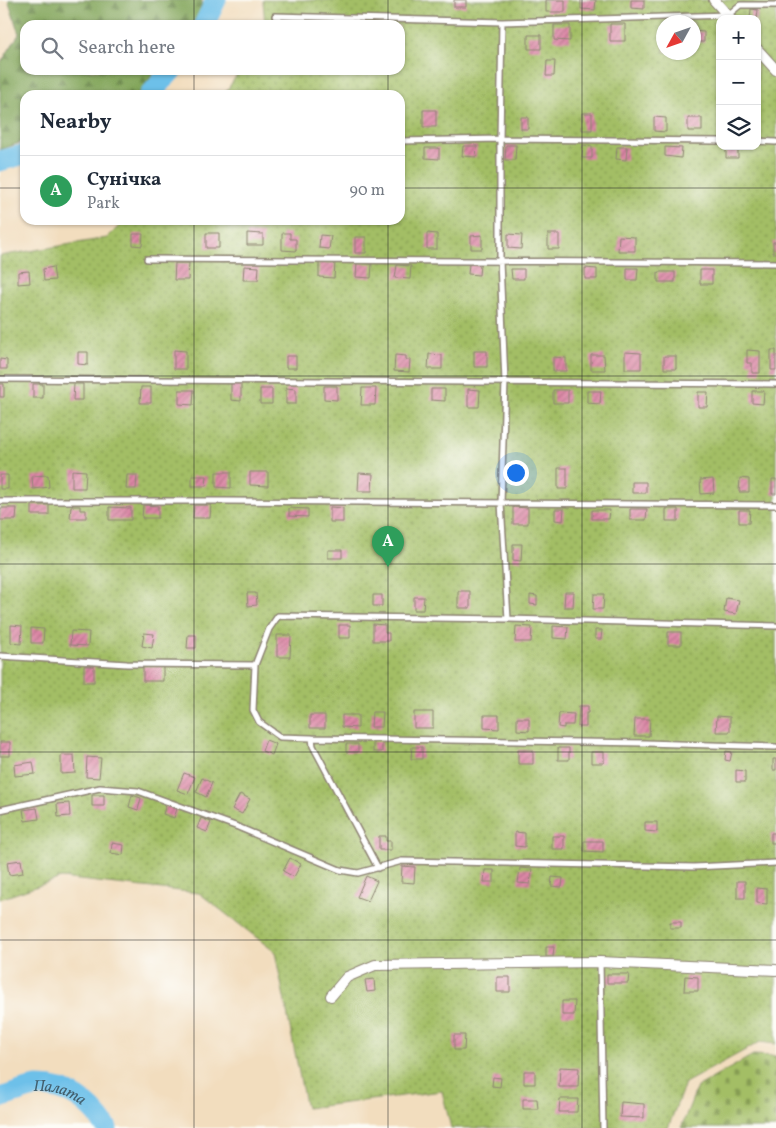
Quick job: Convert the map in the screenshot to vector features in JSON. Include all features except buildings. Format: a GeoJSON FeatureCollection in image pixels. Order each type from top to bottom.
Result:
{"type":"FeatureCollection","features":[{"type":"Feature","properties":{"kind":"street"},"geometry":{"type":"LineString","coordinates":[[714,0],[727,15]]}},
{"type":"Feature","properties":{"kind":"street"},"geometry":{"type":"LineString","coordinates":[[761,53],[776,70]]}},
{"type":"Feature","properties":{"kind":"street"},"geometry":{"type":"LineString","coordinates":[[331,996],[346,976],[375,965],[600,962],[776,970]]}},
{"type":"Feature","properties":{"kind":"lane"},"geometry":{"type":"LineString","coordinates":[[731,15],[740,5],[776,5]]}},
{"type":"Feature","properties":{"kind":"lane"},"geometry":{"type":"LineString","coordinates":[[276,16],[502,22],[716,17]]}},
{"type":"Feature","properties":{"kind":"lane"},"geometry":{"type":"LineString","coordinates":[[502,22],[500,261],[505,382],[501,503],[508,619]]}},
{"type":"Feature","properties":{"kind":"lane"},"geometry":{"type":"LineString","coordinates":[[405,141],[500,139],[716,141]]}},
{"type":"Feature","properties":{"kind":"lane"},"geometry":{"type":"LineString","coordinates":[[761,142],[776,142]]}},
{"type":"Feature","properties":{"kind":"lane"},"geometry":{"type":"LineString","coordinates":[[147,259],[776,263]]}},
{"type":"Feature","properties":{"kind":"lane"},"geometry":{"type":"LineString","coordinates":[[0,379],[776,384]]}},
{"type":"Feature","properties":{"kind":"lane"},"geometry":{"type":"LineString","coordinates":[[0,501],[776,505]]}},
{"type":"Feature","properties":{"kind":"lane"},"geometry":{"type":"LineString","coordinates":[[776,626],[508,619],[278,616],[270,629],[255,665],[252,710],[259,722],[280,736],[776,747]]}},
{"type":"Feature","properties":{"kind":"lane"},"geometry":{"type":"LineString","coordinates":[[0,656],[127,664],[255,665]]}},
{"type":"Feature","properties":{"kind":"lane"},"geometry":{"type":"LineString","coordinates":[[312,738],[313,746],[378,868]]}},
{"type":"Feature","properties":{"kind":"lane"},"geometry":{"type":"LineString","coordinates":[[0,810],[100,788],[138,791],[238,827],[340,870],[358,873],[402,860],[694,867],[776,863]]}},
{"type":"Feature","properties":{"kind":"lane"},"geometry":{"type":"LineString","coordinates":[[600,962],[603,1128]]}},
{"type":"Feature","properties":{"kind":"green space"},"geometry":{"type":"Polygon","coordinates":[[[8,0],[202,0],[202,10],[195,20],[20,20],[20,75],[152,75],[142,90],[20,90],[20,143],[0,150],[0,64],[19,34],[8,0]]]}},
{"type":"Feature","properties":{"kind":"green space"},"geometry":{"type":"Polygon","coordinates":[[[263,0],[776,0],[776,1044],[760,1042],[685,1083],[668,1128],[451,1128],[442,1091],[306,1108],[275,952],[199,893],[61,878],[0,899],[0,256],[107,238],[120,225],[405,225],[405,90],[227,90],[237,75],[405,75],[405,20],[265,20],[263,0]]]}},
{"type":"Feature","properties":{"kind":"green space"},"geometry":{"type":"Polygon","coordinates":[[[753,1055],[776,1056],[776,1128],[681,1128],[697,1087],[753,1055]]]}},
{"type":"Feature","properties":{"kind":"waterway","name":"Палата"},"geometry":{"type":"LineString","coordinates":[[206,20],[216,0]]}},
{"type":"Feature","properties":{"kind":"waterway","name":"Палата"},"geometry":{"type":"LineString","coordinates":[[154,90],[168,75]]}},
{"type":"Feature","properties":{"kind":"waterway","name":"Палата"},"geometry":{"type":"LineString","coordinates":[[0,161],[20,155]]}},
{"type":"Feature","properties":{"kind":"waterway","name":"Палата"},"geometry":{"type":"LineString","coordinates":[[0,1098],[37,1087],[59,1089],[86,1104],[107,1128]]}},
{"type":"Feature","properties":{"kind":"place","name":"Сунічка"},"geometry":{"type":"Point","coordinates":[388,567]}}]}
